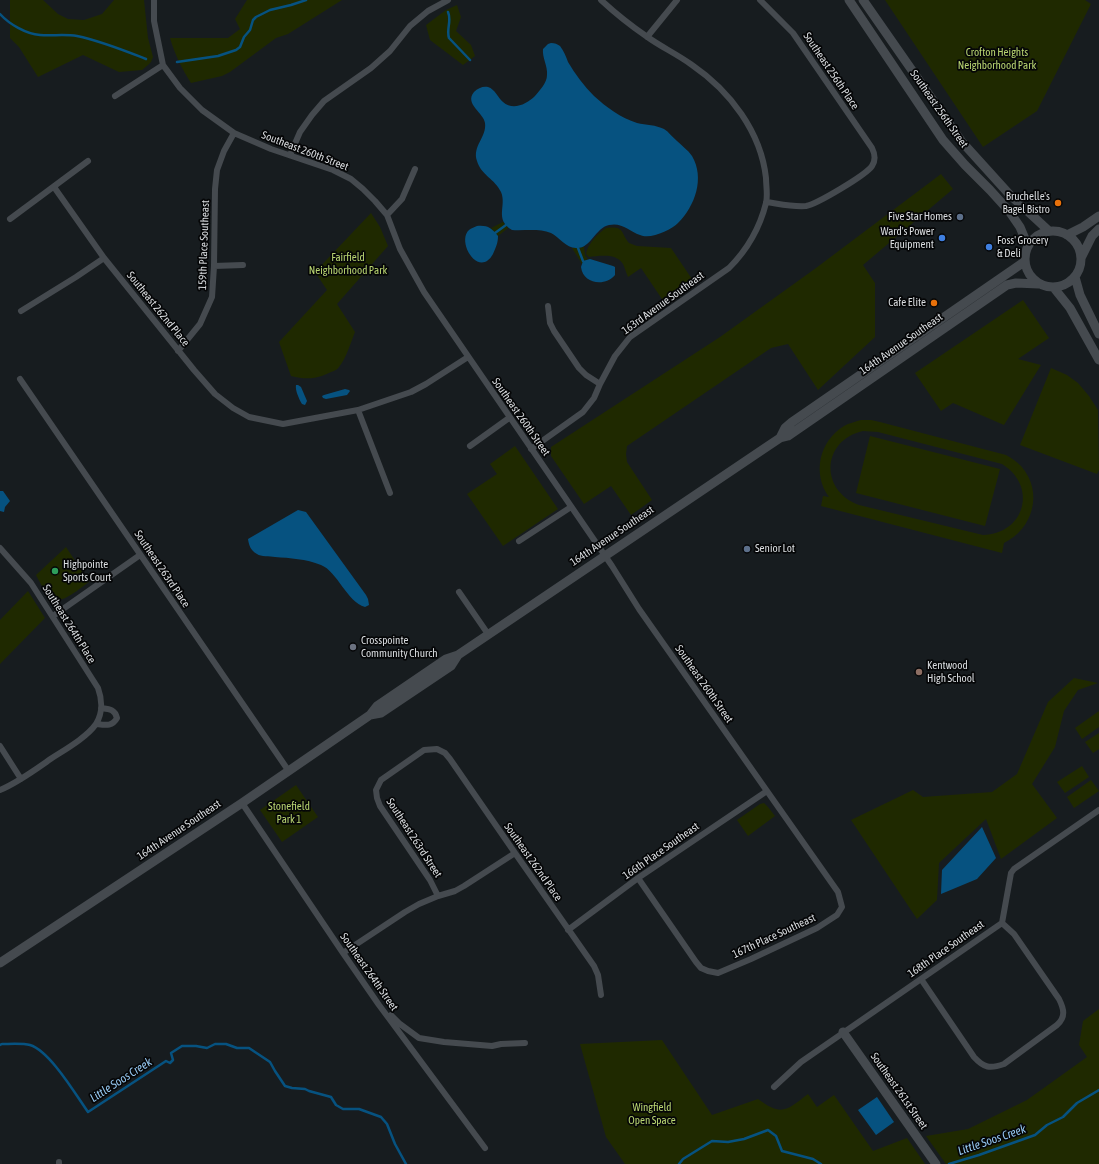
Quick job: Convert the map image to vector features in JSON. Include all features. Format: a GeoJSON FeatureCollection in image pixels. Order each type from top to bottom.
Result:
{"type":"FeatureCollection","features":[{"type":"Feature","properties":{"kind":"street","name":"Southeast 260th Street"},"geometry":{"type":"LineString","coordinates":[[154,0],[154,21],[163,65],[180,88],[202,110],[234,133],[271,149],[333,170],[351,179],[375,200],[387,216],[400,249],[417,282],[644,615],[838,892],[842,907]]}},
{"type":"Feature","properties":{"kind":"street"},"geometry":{"type":"LineString","coordinates":[[290,155],[300,132],[324,101],[371,68],[390,52],[410,26],[428,11],[448,0]]}},
{"type":"Feature","properties":{"kind":"street"},"geometry":{"type":"LineString","coordinates":[[601,0],[647,37],[707,76],[741,113],[749,125],[760,149],[765,171],[766,202]]}},
{"type":"Feature","properties":{"kind":"street"},"geometry":{"type":"LineString","coordinates":[[647,37],[677,0]]}},
{"type":"Feature","properties":{"kind":"street","name":"Southeast 256th Place"},"geometry":{"type":"LineString","coordinates":[[760,0],[794,33],[875,154],[872,166],[866,173],[820,201],[808,206],[792,207],[766,202]]}},
{"type":"Feature","properties":{"kind":"street","name":"Southeast 256th Street"},"geometry":{"type":"LineString","coordinates":[[849,0],[943,140],[1008,211],[1020,227],[1028,246]]}},
{"type":"Feature","properties":{"kind":"street","name":"Southeast 256th Street"},"geometry":{"type":"LineString","coordinates":[[863,0],[962,142],[1010,195],[1049,231]]}},
{"type":"Feature","properties":{"kind":"street"},"geometry":{"type":"LineString","coordinates":[[114,96],[163,65]]}},
{"type":"Feature","properties":{"kind":"street","name":"159th Place Southeast"},"geometry":{"type":"LineString","coordinates":[[178,351],[200,324],[212,297],[215,189],[217,170],[224,151],[234,133]]}},
{"type":"Feature","properties":{"kind":"street"},"geometry":{"type":"LineString","coordinates":[[10,219],[88,161]]}},
{"type":"Feature","properties":{"kind":"street"},"geometry":{"type":"LineString","coordinates":[[387,216],[402,199],[415,169]]}},
{"type":"Feature","properties":{"kind":"street","name":"Southeast 262nd Place"},"geometry":{"type":"LineString","coordinates":[[54,187],[104,258],[214,394],[233,408],[249,417],[283,424],[358,410],[411,392],[468,357]]}},
{"type":"Feature","properties":{"kind":"street","name":"163rd Avenue Southeast"},"geometry":{"type":"LineString","coordinates":[[532,449],[583,412],[594,398],[615,356],[630,336],[729,268],[736,261],[750,242],[766,202]]}},
{"type":"Feature","properties":{"kind":"street"},"geometry":{"type":"LineString","coordinates":[[1068,235],[1099,216]]}},
{"type":"Feature","properties":{"kind":"street"},"geometry":{"type":"LineString","coordinates":[[1081,258],[1079,249],[1068,235],[1049,231],[1040,234],[1033,239],[1028,246],[1024,262],[1032,279],[1039,284],[1054,288],[1065,284],[1075,277],[1081,258],[1092,236],[1099,229]]}},
{"type":"Feature","properties":{"kind":"street"},"geometry":{"type":"LineString","coordinates":[[21,311],[104,258]]}},
{"type":"Feature","properties":{"kind":"street","name":"164th Avenue Southeast"},"geometry":{"type":"LineString","coordinates":[[780,438],[785,428],[792,422],[1024,262]]}},
{"type":"Feature","properties":{"kind":"street"},"geometry":{"type":"LineString","coordinates":[[214,266],[243,265]]}},
{"type":"Feature","properties":{"kind":"street"},"geometry":{"type":"LineString","coordinates":[[1075,277],[1080,295],[1099,334]]}},
{"type":"Feature","properties":{"kind":"street","name":"164th Avenue Southeast"},"geometry":{"type":"LineString","coordinates":[[0,963],[242,803],[370,715],[377,706],[446,659],[458,655],[780,438],[788,436],[1007,286],[1016,283],[1039,284]]}},
{"type":"Feature","properties":{"kind":"street"},"geometry":{"type":"LineString","coordinates":[[1054,288],[1070,308],[1099,360]]}},
{"type":"Feature","properties":{"kind":"street"},"geometry":{"type":"LineString","coordinates":[[548,306],[550,323],[554,331],[579,368],[586,375],[600,384]]}},
{"type":"Feature","properties":{"kind":"street","name":"Southeast 263rd Place"},"geometry":{"type":"LineString","coordinates":[[20,379],[288,770]]}},
{"type":"Feature","properties":{"kind":"street"},"geometry":{"type":"LineString","coordinates":[[358,410],[390,493]]}},
{"type":"Feature","properties":{"kind":"street"},"geometry":{"type":"LineString","coordinates":[[470,446],[509,418]]}},
{"type":"Feature","properties":{"kind":"street"},"geometry":{"type":"LineString","coordinates":[[519,541],[571,507]]}},
{"type":"Feature","properties":{"kind":"street","name":"Southeast 264th Place"},"geometry":{"type":"LineString","coordinates":[[1,552],[31,583],[98,688],[101,697],[101,708],[97,722]]}},
{"type":"Feature","properties":{"kind":"street"},"geometry":{"type":"LineString","coordinates":[[52,616],[140,555]]}},
{"type":"Feature","properties":{"kind":"street"},"geometry":{"type":"LineString","coordinates":[[459,592],[488,634]]}},
{"type":"Feature","properties":{"kind":"street"},"geometry":{"type":"LineString","coordinates":[[0,790],[21,779],[85,735],[97,722],[108,725],[112,724],[117,718],[114,711],[101,708]]}},
{"type":"Feature","properties":{"kind":"street"},"geometry":{"type":"LineString","coordinates":[[0,746],[21,779]]}},
{"type":"Feature","properties":{"kind":"street","name":"Southeast 262nd Place"},"geometry":{"type":"LineString","coordinates":[[437,749],[445,753],[450,759],[594,966],[598,975],[601,995]]}},
{"type":"Feature","properties":{"kind":"street","name":"Southeast 263rd Street"},"geometry":{"type":"LineString","coordinates":[[437,749],[424,750],[418,754],[381,780],[376,790],[380,806],[430,880],[438,896]]}},
{"type":"Feature","properties":{"kind":"street","name":"166th Place Southeast"},"geometry":{"type":"LineString","coordinates":[[568,930],[638,878],[767,790]]}},
{"type":"Feature","properties":{"kind":"street","name":"Southeast 264th Street"},"geometry":{"type":"LineString","coordinates":[[242,803],[379,1005],[485,1148]]}},
{"type":"Feature","properties":{"kind":"street","name":"168th Place Southeast"},"geometry":{"type":"LineString","coordinates":[[774,1087],[800,1062],[1002,923],[1011,873],[1014,869],[1099,810]]}},
{"type":"Feature","properties":{"kind":"street"},"geometry":{"type":"LineString","coordinates":[[343,953],[405,912],[438,896],[455,891],[515,853]]}},
{"type":"Feature","properties":{"kind":"street","name":"167th Place Southeast"},"geometry":{"type":"LineString","coordinates":[[638,878],[696,962],[702,968],[718,973],[817,928],[837,915],[842,907]]}},
{"type":"Feature","properties":{"kind":"street"},"geometry":{"type":"LineString","coordinates":[[921,979],[980,1064],[987,1067],[997,1067],[1004,1064],[1061,1022],[1064,1015],[1064,1007],[1014,934],[1002,923]]}},
{"type":"Feature","properties":{"kind":"street"},"geometry":{"type":"LineString","coordinates":[[379,1005],[400,1024],[419,1038],[444,1042],[492,1046],[501,1044],[526,1043]]}},
{"type":"Feature","properties":{"kind":"street","name":"Southeast 261st Street"},"geometry":{"type":"LineString","coordinates":[[843,1032],[936,1164]]}},
{"type":"Feature","properties":{"kind":"green space"},"geometry":{"type":"Polygon","coordinates":[[[10,0],[43,0],[58,14],[68,19],[84,20],[102,14],[114,0],[144,0],[148,38],[153,57],[151,62],[142,70],[119,72],[83,55],[38,77],[19,47],[10,38],[10,0]]]}},
{"type":"Feature","properties":{"kind":"green space"},"geometry":{"type":"Polygon","coordinates":[[[247,0],[342,0],[288,34],[276,38],[230,72],[222,76],[191,83],[179,62],[170,38],[228,38],[240,29],[235,19],[247,0]]]}},
{"type":"Feature","properties":{"kind":"green space","name":"Crofton Heights Neighborhood Park"},"geometry":{"type":"Polygon","coordinates":[[[885,0],[1085,0],[1091,4],[1037,111],[983,147],[885,0]]]}},
{"type":"Feature","properties":{"kind":"green space"},"geometry":{"type":"Polygon","coordinates":[[[457,5],[461,17],[456,31],[471,45],[475,56],[463,65],[430,40],[426,25],[446,10],[457,5]]]}},
{"type":"Feature","properties":{"kind":"green space"},"geometry":{"type":"Polygon","coordinates":[[[941,174],[953,189],[863,265],[875,283],[875,337],[818,390],[788,344],[771,348],[627,446],[627,462],[652,500],[631,515],[611,486],[584,504],[551,456],[551,447],[720,337],[816,268],[941,174]]]}},
{"type":"Feature","properties":{"kind":"green space","name":"Fairfield Neighborhood Park"},"geometry":{"type":"Polygon","coordinates":[[[371,213],[380,227],[388,246],[337,304],[355,332],[344,360],[336,370],[321,376],[302,378],[291,376],[279,342],[327,290],[315,272],[371,213]]]}},
{"type":"Feature","properties":{"kind":"green space"},"geometry":{"type":"Polygon","coordinates":[[[503,222],[508,228],[498,236],[491,228],[503,222]]]}},
{"type":"Feature","properties":{"kind":"green space"},"geometry":{"type":"Polygon","coordinates":[[[606,228],[619,229],[629,243],[637,246],[671,248],[694,282],[664,302],[641,268],[628,277],[620,260],[608,256],[589,257],[586,254],[588,247],[596,236],[606,228]]]}},
{"type":"Feature","properties":{"kind":"green space"},"geometry":{"type":"Polygon","coordinates":[[[584,247],[585,255],[588,259],[582,264],[572,248],[584,247]]]}},
{"type":"Feature","properties":{"kind":"green space"},"geometry":{"type":"Polygon","coordinates":[[[1023,300],[1049,338],[1018,359],[1041,365],[1004,425],[953,403],[941,411],[915,373],[1023,300]]]}},
{"type":"Feature","properties":{"kind":"green space"},"geometry":{"type":"Polygon","coordinates":[[[1051,368],[1067,375],[1078,383],[1098,410],[1099,470],[1097,474],[1020,445],[1051,368]]]}},
{"type":"Feature","properties":{"kind":"green space"},"geometry":{"type":"Polygon","coordinates":[[[861,420],[880,422],[1006,455],[1014,460],[1021,466],[1028,476],[1032,487],[1032,509],[1022,529],[1014,537],[1004,543],[1002,553],[821,506],[823,496],[829,497],[821,478],[821,458],[824,449],[835,432],[846,425],[861,420]],[[863,431],[849,436],[839,444],[833,454],[831,466],[832,477],[837,488],[846,498],[859,505],[983,535],[997,533],[1009,527],[1017,518],[1022,507],[1023,496],[1020,484],[1013,473],[1002,464],[878,432],[863,431]]]}},
{"type":"Feature","properties":{"kind":"green space"},"geometry":{"type":"Polygon","coordinates":[[[870,436],[1000,469],[985,526],[856,493],[870,436]]]}},
{"type":"Feature","properties":{"kind":"green space"},"geometry":{"type":"Polygon","coordinates":[[[515,446],[558,509],[503,546],[467,494],[497,474],[490,464],[515,446]]]}},
{"type":"Feature","properties":{"kind":"green space"},"geometry":{"type":"Polygon","coordinates":[[[66,547],[89,582],[65,598],[55,600],[47,594],[36,575],[66,547]]]}},
{"type":"Feature","properties":{"kind":"green space"},"geometry":{"type":"Polygon","coordinates":[[[28,591],[45,618],[0,664],[0,620],[28,591]]]}},
{"type":"Feature","properties":{"kind":"green space"},"geometry":{"type":"Polygon","coordinates":[[[1074,678],[1098,683],[1078,690],[1064,711],[1055,747],[1032,784],[1057,818],[1001,859],[986,819],[939,863],[937,900],[917,919],[851,820],[913,790],[923,797],[992,792],[1017,774],[1048,702],[1074,678]]]}},
{"type":"Feature","properties":{"kind":"green space"},"geometry":{"type":"Polygon","coordinates":[[[1099,711],[1099,727],[1082,739],[1075,728],[1099,711]]]}},
{"type":"Feature","properties":{"kind":"green space"},"geometry":{"type":"Polygon","coordinates":[[[1099,733],[1099,749],[1093,753],[1085,742],[1099,733]]]}},
{"type":"Feature","properties":{"kind":"green space"},"geometry":{"type":"Polygon","coordinates":[[[1082,766],[1089,777],[1065,793],[1057,782],[1082,766]]]}},
{"type":"Feature","properties":{"kind":"green space"},"geometry":{"type":"Polygon","coordinates":[[[1091,780],[1099,791],[1074,808],[1067,797],[1091,780]]]}},
{"type":"Feature","properties":{"kind":"green space","name":"Stonefield Park 1"},"geometry":{"type":"Polygon","coordinates":[[[296,785],[318,817],[282,842],[260,810],[296,785]]]}},
{"type":"Feature","properties":{"kind":"green space"},"geometry":{"type":"Polygon","coordinates":[[[764,803],[775,816],[748,836],[737,820],[760,804],[764,803]]]}},
{"type":"Feature","properties":{"kind":"green space"},"geometry":{"type":"Polygon","coordinates":[[[1099,1009],[1099,1164],[946,1164],[926,1136],[968,1129],[1027,1100],[1087,1057],[1079,1045],[1083,1021],[1099,1009]]]}},
{"type":"Feature","properties":{"kind":"green space","name":"Wingfield Open Space"},"geometry":{"type":"Polygon","coordinates":[[[662,1040],[712,1115],[758,1099],[773,1108],[779,1110],[784,1109],[795,1104],[808,1094],[817,1107],[834,1095],[873,1151],[907,1138],[925,1164],[625,1164],[606,1137],[580,1044],[662,1040]]]}},
{"type":"Feature","properties":{"kind":"water"},"geometry":{"type":"Polygon","coordinates":[[[551,43],[560,46],[568,62],[580,80],[594,96],[614,112],[631,121],[664,129],[692,156],[698,173],[696,191],[689,208],[675,226],[660,234],[644,236],[622,226],[614,224],[609,225],[600,230],[586,245],[572,248],[546,231],[512,230],[507,226],[502,217],[503,202],[501,192],[485,174],[477,161],[476,151],[484,133],[485,123],[484,119],[475,108],[471,100],[477,89],[488,87],[493,90],[507,105],[515,106],[528,102],[535,96],[546,81],[547,72],[543,49],[551,43]]]}},
{"type":"Feature","properties":{"kind":"water"},"geometry":{"type":"Polygon","coordinates":[[[477,226],[489,228],[498,236],[493,254],[487,261],[476,261],[471,256],[465,242],[469,230],[477,226]]]}},
{"type":"Feature","properties":{"kind":"water"},"geometry":{"type":"Polygon","coordinates":[[[590,259],[615,267],[615,275],[606,281],[595,282],[590,280],[583,273],[581,267],[583,261],[590,259]]]}},
{"type":"Feature","properties":{"kind":"water"},"geometry":{"type":"Polygon","coordinates":[[[296,385],[301,387],[307,401],[305,405],[302,404],[296,389],[296,385]]]}},
{"type":"Feature","properties":{"kind":"water"},"geometry":{"type":"Polygon","coordinates":[[[345,389],[350,391],[347,395],[326,399],[322,396],[324,395],[345,389]]]}},
{"type":"Feature","properties":{"kind":"water"},"geometry":{"type":"Polygon","coordinates":[[[0,491],[3,491],[10,501],[5,507],[4,512],[0,511],[0,491]]]}},
{"type":"Feature","properties":{"kind":"water"},"geometry":{"type":"Polygon","coordinates":[[[298,510],[306,512],[366,595],[369,605],[365,607],[353,599],[332,573],[321,565],[298,559],[261,556],[251,549],[248,539],[298,510]]]}},
{"type":"Feature","properties":{"kind":"water"},"geometry":{"type":"Polygon","coordinates":[[[982,827],[996,858],[977,879],[941,894],[942,870],[982,827]]]}},
{"type":"Feature","properties":{"kind":"water"},"geometry":{"type":"Polygon","coordinates":[[[877,1097],[894,1122],[876,1135],[858,1110],[877,1097]]]}},
{"type":"Feature","properties":{"kind":"waterway"},"geometry":{"type":"LineString","coordinates":[[177,62],[218,56],[236,50],[240,47],[244,37],[250,30],[253,20],[256,17],[270,10],[306,0]]}},
{"type":"Feature","properties":{"kind":"waterway"},"geometry":{"type":"LineString","coordinates":[[448,12],[449,38],[470,60]]}},
{"type":"Feature","properties":{"kind":"waterway"},"geometry":{"type":"LineString","coordinates":[[0,14],[13,25],[29,33],[40,35],[77,36],[103,43],[146,59]]}},
{"type":"Feature","properties":{"kind":"waterway"},"geometry":{"type":"LineString","coordinates":[[495,233],[506,225]]}},
{"type":"Feature","properties":{"kind":"waterway"},"geometry":{"type":"LineString","coordinates":[[578,248],[583,261]]}},
{"type":"Feature","properties":{"kind":"waterway","name":"Little Soos Creek"},"geometry":{"type":"LineString","coordinates":[[0,1045],[24,1044],[38,1049],[62,1074],[88,1112],[166,1061],[170,1063],[173,1060],[171,1053],[182,1046],[207,1048],[215,1044],[226,1044],[237,1048],[249,1048],[270,1062],[285,1086],[305,1089],[331,1097],[336,1105],[343,1109],[359,1109],[381,1117],[387,1124],[395,1144],[406,1164]]}},
{"type":"Feature","properties":{"kind":"waterway","name":"Little Soos Creek"},"geometry":{"type":"LineString","coordinates":[[949,1164],[1035,1135],[1047,1125],[1063,1117],[1077,1103],[1099,1090]]}},
{"type":"Feature","properties":{"kind":"waterway","name":"Little Soos Creek"},"geometry":{"type":"LineString","coordinates":[[679,1164],[683,1159],[712,1141],[728,1142],[744,1139],[768,1130],[776,1136],[782,1151],[813,1159],[821,1164]]}},
{"type":"Feature","properties":{"kind":"place","name":"Bruchelle's Bagel Bistro"},"geometry":{"type":"Point","coordinates":[1058,203]}},
{"type":"Feature","properties":{"kind":"place","name":"Five Star Homes"},"geometry":{"type":"Point","coordinates":[960,217]}},
{"type":"Feature","properties":{"kind":"place","name":"Ward's Power Equipment"},"geometry":{"type":"Point","coordinates":[942,238]}},
{"type":"Feature","properties":{"kind":"place","name":"Foss' Grocery & Deli"},"geometry":{"type":"Point","coordinates":[989,247]}},
{"type":"Feature","properties":{"kind":"place","name":"Cafe Elite"},"geometry":{"type":"Point","coordinates":[934,303]}},
{"type":"Feature","properties":{"kind":"place","name":"Senior Lot"},"geometry":{"type":"Point","coordinates":[747,549]}},
{"type":"Feature","properties":{"kind":"place","name":"Highpointe Sports Court"},"geometry":{"type":"Point","coordinates":[55,571]}},
{"type":"Feature","properties":{"kind":"place","name":"Crosspointe Community Church"},"geometry":{"type":"Point","coordinates":[353,647]}},
{"type":"Feature","properties":{"kind":"place","name":"Kentwood High School"},"geometry":{"type":"Point","coordinates":[919,672]}}]}
